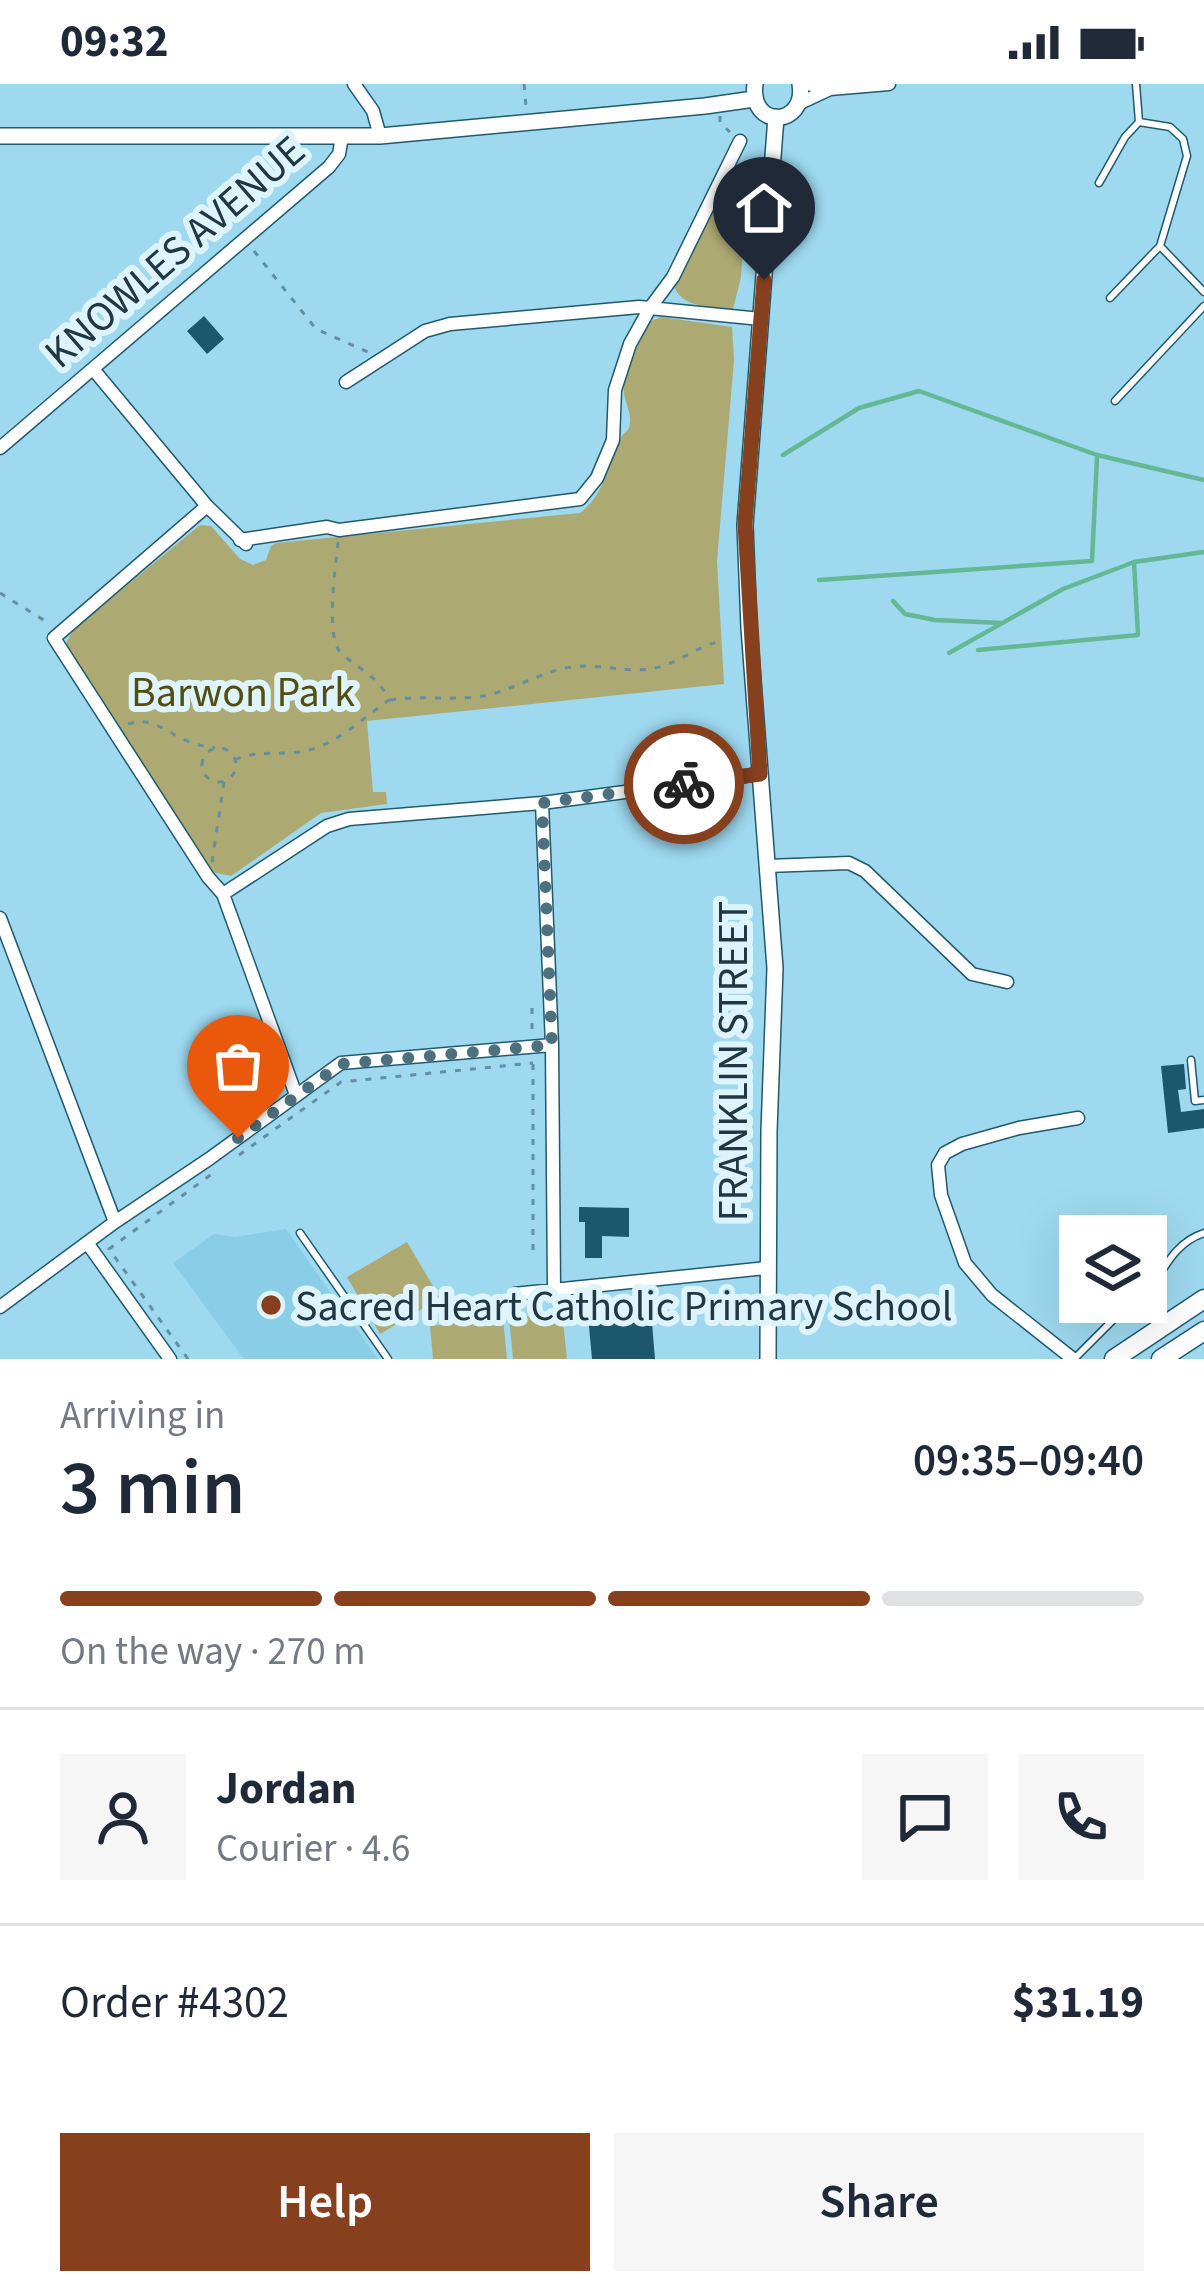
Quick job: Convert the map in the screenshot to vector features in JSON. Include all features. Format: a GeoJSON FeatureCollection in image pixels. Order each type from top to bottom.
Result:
{"type":"FeatureCollection","features":[{"type":"Feature","properties":{"kind":"main road"},"geometry":{"type":"LineString","coordinates":[[1114,1359],[1204,1300]]}},
{"type":"Feature","properties":{"kind":"main road"},"geometry":{"type":"LineString","coordinates":[[1160,1359],[1204,1331]]}},
{"type":"Feature","properties":{"kind":"street"},"geometry":{"type":"LineString","coordinates":[[354,84],[373,111],[380,136]]}},
{"type":"Feature","properties":{"kind":"street"},"geometry":{"type":"LineString","coordinates":[[800,103],[803,84],[830,89],[889,84]]}},
{"type":"Feature","properties":{"kind":"street"},"geometry":{"type":"LineString","coordinates":[[755,92],[765,114],[776,117],[790,114],[800,103],[830,89]]}},
{"type":"Feature","properties":{"kind":"street","name":"KNOWLES AVENUE"},"geometry":{"type":"LineString","coordinates":[[0,448],[335,161],[342,136],[528,124],[718,104],[755,92]]}},
{"type":"Feature","properties":{"kind":"street","name":"FRANKLIN STREET"},"geometry":{"type":"LineString","coordinates":[[768,1359],[766,1268],[776,968],[745,524],[776,117]]}},
{"type":"Feature","properties":{"kind":"street"},"geometry":{"type":"LineString","coordinates":[[0,136],[342,136]]}},
{"type":"Feature","properties":{"kind":"street"},"geometry":{"type":"LineString","coordinates":[[93,369],[207,506],[246,544],[326,527],[339,530],[580,499],[597,478],[613,440],[615,390],[630,344],[673,277],[740,142]]}},
{"type":"Feature","properties":{"kind":"street"},"geometry":{"type":"LineString","coordinates":[[346,382],[425,331],[450,324],[650,308],[761,319]]}},
{"type":"Feature","properties":{"kind":"street"},"geometry":{"type":"LineString","coordinates":[[207,506],[54,638],[223,894],[296,1095]]}},
{"type":"Feature","properties":{"kind":"street"},"geometry":{"type":"LineString","coordinates":[[223,894],[327,826],[349,819],[542,803],[760,774]]}},
{"type":"Feature","properties":{"kind":"street"},"geometry":{"type":"LineString","coordinates":[[542,803],[552,1045],[554,1289]]}},
{"type":"Feature","properties":{"kind":"street"},"geometry":{"type":"LineString","coordinates":[[767,866],[849,863],[865,871],[973,974],[1007,982]]}},
{"type":"Feature","properties":{"kind":"street"},"geometry":{"type":"LineString","coordinates":[[0,918],[115,1222]]}},
{"type":"Feature","properties":{"kind":"street"},"geometry":{"type":"LineString","coordinates":[[0,1307],[341,1064],[552,1045]]}},
{"type":"Feature","properties":{"kind":"street"},"geometry":{"type":"LineString","coordinates":[[1073,1359],[992,1295],[965,1263],[934,1163],[962,1144],[1078,1118]]}},
{"type":"Feature","properties":{"kind":"street"},"geometry":{"type":"LineString","coordinates":[[88,1244],[170,1359]]}},
{"type":"Feature","properties":{"kind":"street"},"geometry":{"type":"LineString","coordinates":[[514,1294],[766,1268]]}},
{"type":"Feature","properties":{"kind":"lane"},"geometry":{"type":"LineString","coordinates":[[1100,183],[1125,137],[1139,122],[1136,84]]}},
{"type":"Feature","properties":{"kind":"lane"},"geometry":{"type":"LineString","coordinates":[[1110,298],[1160,246],[1187,156],[1183,139],[1170,127],[1139,122]]}},
{"type":"Feature","properties":{"kind":"lane"},"geometry":{"type":"LineString","coordinates":[[1160,246],[1204,292]]}},
{"type":"Feature","properties":{"kind":"lane"},"geometry":{"type":"LineString","coordinates":[[1115,401],[1204,306]]}},
{"type":"Feature","properties":{"kind":"lane"},"geometry":{"type":"LineString","coordinates":[[1191,1060],[1195,1101],[1204,1100]]}},
{"type":"Feature","properties":{"kind":"lane"},"geometry":{"type":"LineString","coordinates":[[300,1233],[388,1359]]}},
{"type":"Feature","properties":{"kind":"lane"},"geometry":{"type":"LineString","coordinates":[[1167,1263],[1188,1238],[1204,1233]]}},
{"type":"Feature","properties":{"kind":"lane"},"geometry":{"type":"LineString","coordinates":[[1073,1359],[1110,1323]]}},
{"type":"Feature","properties":{"kind":"path"},"geometry":{"type":"LineString","coordinates":[[524,84],[528,124]]}},
{"type":"Feature","properties":{"kind":"path"},"geometry":{"type":"LineString","coordinates":[[718,104],[721,123],[740,142]]}},
{"type":"Feature","properties":{"kind":"path"},"geometry":{"type":"LineString","coordinates":[[246,240],[316,329],[383,358]]}},
{"type":"Feature","properties":{"kind":"path"},"geometry":{"type":"LineString","coordinates":[[339,530],[335,645],[376,678],[388,700]]}},
{"type":"Feature","properties":{"kind":"path"},"geometry":{"type":"LineString","coordinates":[[0,593],[62,631]]}},
{"type":"Feature","properties":{"kind":"path"},"geometry":{"type":"LineString","coordinates":[[235,760],[261,752],[315,749],[388,700],[480,696],[576,666],[651,670],[724,641]]}},
{"type":"Feature","properties":{"kind":"path"},"geometry":{"type":"LineString","coordinates":[[113,732],[146,721],[183,740],[225,749],[235,760],[234,772],[225,781],[212,864],[204,871]]}},
{"type":"Feature","properties":{"kind":"path"},"geometry":{"type":"LineString","coordinates":[[215,748],[205,756],[203,770],[212,780],[225,781]]}},
{"type":"Feature","properties":{"kind":"path"},"geometry":{"type":"LineString","coordinates":[[532,1008],[532,1046]]}},
{"type":"Feature","properties":{"kind":"path"},"geometry":{"type":"LineString","coordinates":[[237,1156],[340,1082],[533,1064],[533,1258]]}},
{"type":"Feature","properties":{"kind":"path"},"geometry":{"type":"LineString","coordinates":[[188,1359],[109,1249],[218,1170]]}},
{"type":"Feature","properties":{"kind":"shaded area","name":"Sacred Heart Catholic Primary School"},"geometry":{"type":"Polygon","coordinates":[[[286,1229],[378,1359],[244,1359],[173,1263],[214,1234],[235,1237],[286,1229]]]}},
{"type":"Feature","properties":{"kind":"green space"},"geometry":{"type":"Polygon","coordinates":[[[733,170],[748,172],[741,277],[733,309],[685,300],[675,288],[733,170]]]}},
{"type":"Feature","properties":{"kind":"green space","name":"Barwon Park"},"geometry":{"type":"Polygon","coordinates":[[[661,317],[732,327],[734,360],[717,561],[724,684],[367,721],[373,792],[386,792],[387,804],[321,813],[231,876],[211,872],[70,655],[66,643],[73,630],[200,525],[211,526],[240,559],[253,565],[266,560],[276,543],[580,513],[600,488],[629,428],[624,390],[628,369],[649,322],[661,317]]]}},
{"type":"Feature","properties":{"kind":"green space"},"geometry":{"type":"Polygon","coordinates":[[[407,1242],[440,1298],[380,1334],[347,1277],[407,1242]]]}},
{"type":"Feature","properties":{"kind":"green space"},"geometry":{"type":"Polygon","coordinates":[[[562,1312],[567,1359],[513,1359],[509,1318],[562,1312]]]}},
{"type":"Feature","properties":{"kind":"green space"},"geometry":{"type":"Polygon","coordinates":[[[503,1318],[507,1359],[433,1359],[430,1326],[503,1318]]]}},
{"type":"Feature","properties":{"kind":"building"},"geometry":{"type":"Polygon","coordinates":[[[204,316],[224,339],[207,354],[187,331],[204,316]]]}},
{"type":"Feature","properties":{"kind":"building"},"geometry":{"type":"Polygon","coordinates":[[[1184,1064],[1186,1089],[1178,1090],[1181,1112],[1204,1109],[1204,1128],[1168,1133],[1161,1066],[1184,1064]]]}},
{"type":"Feature","properties":{"kind":"building"},"geometry":{"type":"Polygon","coordinates":[[[579,1207],[629,1208],[629,1237],[602,1236],[602,1258],[585,1258],[585,1222],[579,1222],[579,1207]]]}},
{"type":"Feature","properties":{"kind":"building"},"geometry":{"type":"Polygon","coordinates":[[[650,1299],[655,1359],[592,1359],[587,1305],[650,1299]]]}},
{"type":"Feature","properties":{"kind":"waterway"},"geometry":{"type":"LineString","coordinates":[[783,455],[859,408],[919,391],[1097,455],[1204,480]]}},
{"type":"Feature","properties":{"kind":"waterway"},"geometry":{"type":"LineString","coordinates":[[819,580],[1092,561],[1097,457]]}},
{"type":"Feature","properties":{"kind":"waterway"},"geometry":{"type":"LineString","coordinates":[[949,653],[1063,589],[1134,562],[1204,552]]}},
{"type":"Feature","properties":{"kind":"waterway"},"geometry":{"type":"LineString","coordinates":[[978,650],[1138,635],[1134,562]]}},
{"type":"Feature","properties":{"kind":"waterway"},"geometry":{"type":"LineString","coordinates":[[893,601],[905,614],[1002,623]]}},
{"type":"Feature","properties":{"kind":"way so far"},"geometry":{"type":"LineString","coordinates":[[238,1138],[341,1064],[552,1045],[542,803],[684,784]]}},
{"type":"Feature","properties":{"kind":"place","name":"Sacred Heart Catholic Primary School"},"geometry":{"type":"Point","coordinates":[271,1305]}},
{"type":"Feature","properties":{"kind":"route"},"geometry":{"type":"LineString","coordinates":[[684,784],[760,774],[745,524],[764,280]]}}]}
